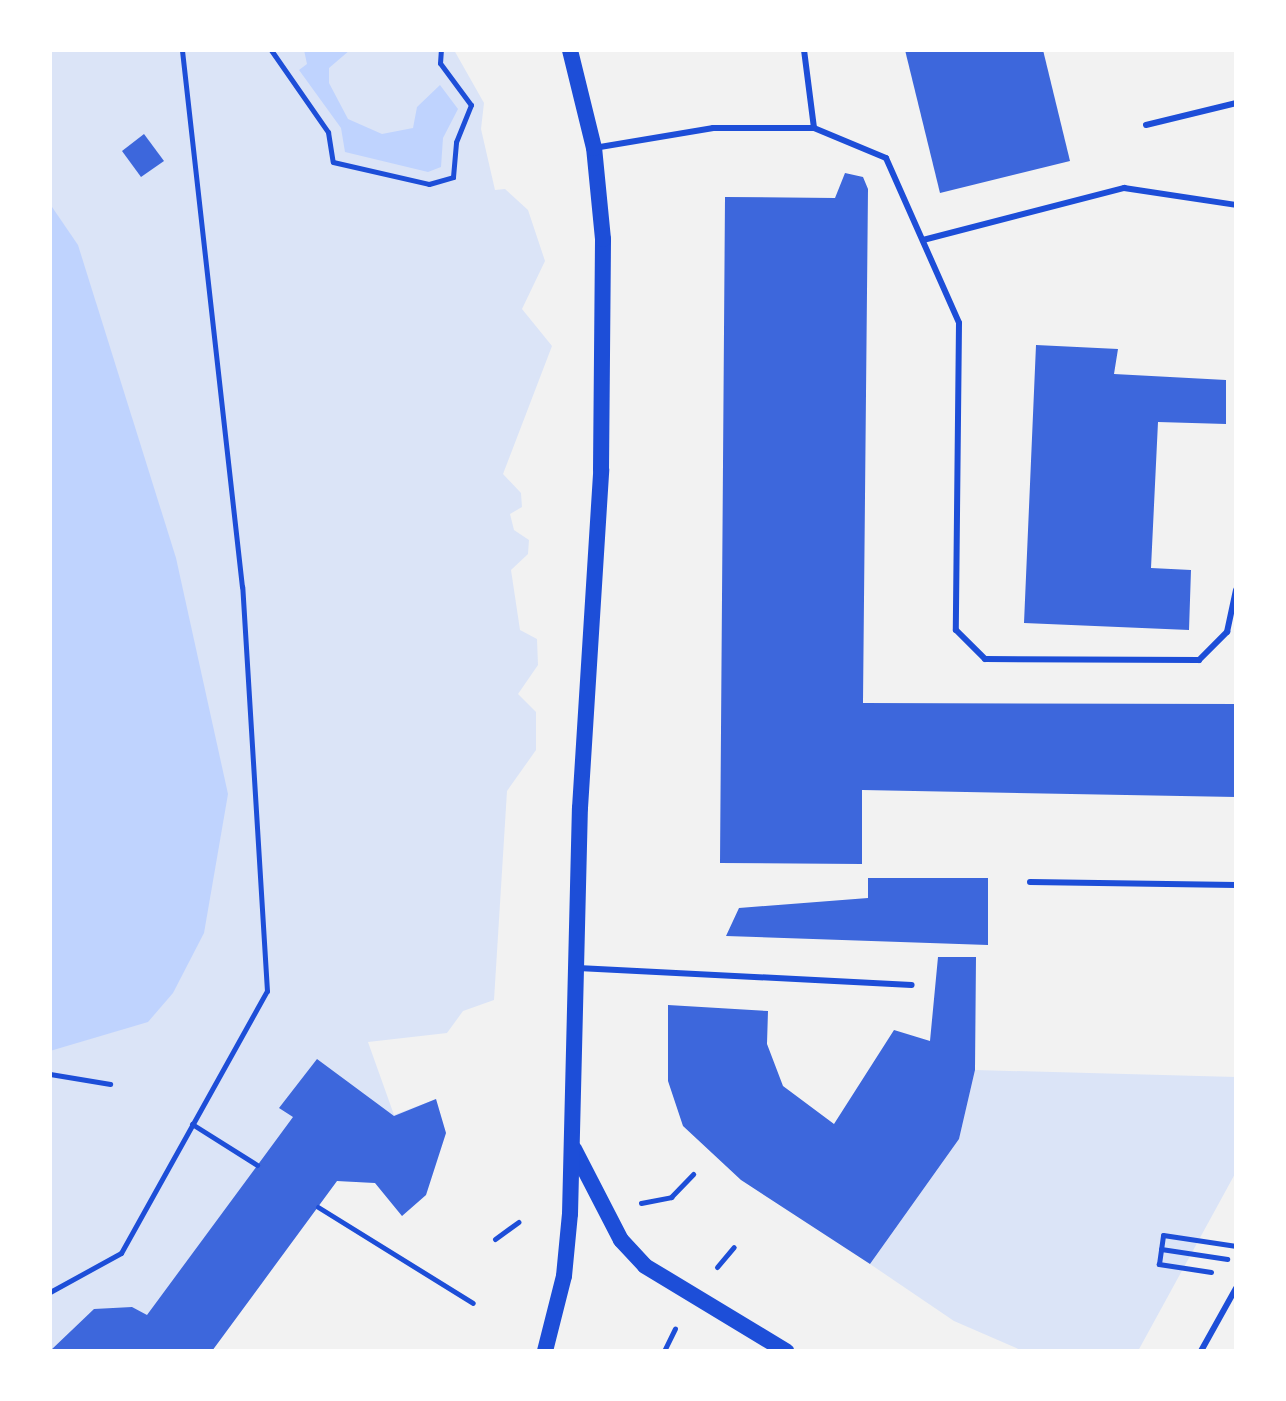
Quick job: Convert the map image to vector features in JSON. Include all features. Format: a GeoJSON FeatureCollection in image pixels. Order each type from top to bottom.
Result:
{"type":"FeatureCollection","features":[{"type":"Feature","properties":{"kind":"main road"},"geometry":{"type":"LineString","coordinates":[[545,1351],[564,1276],[575,968],[601,470],[603,239],[594,148],[570,50]]}},
{"type":"Feature","properties":{"kind":"main road"},"geometry":{"type":"LineString","coordinates":[[570,1141],[621,1240],[645,1266],[786,1351]]}},
{"type":"Feature","properties":{"kind":"lane"},"geometry":{"type":"LineString","coordinates":[[804,50],[814,128]]}},
{"type":"Feature","properties":{"kind":"lane"},"geometry":{"type":"LineString","coordinates":[[1146,125],[1236,103]]}},
{"type":"Feature","properties":{"kind":"lane"},"geometry":{"type":"LineString","coordinates":[[594,148],[713,128],[814,128],[886,158],[959,323],[956,630],[985,659],[1199,660],[1227,632],[1236,590]]}},
{"type":"Feature","properties":{"kind":"lane"},"geometry":{"type":"LineString","coordinates":[[923,240],[1124,188],[1236,205]]}},
{"type":"Feature","properties":{"kind":"lane"},"geometry":{"type":"LineString","coordinates":[[1030,882],[1236,885]]}},
{"type":"Feature","properties":{"kind":"lane"},"geometry":{"type":"LineString","coordinates":[[575,968],[912,985]]}},
{"type":"Feature","properties":{"kind":"lane"},"geometry":{"type":"LineString","coordinates":[[1201,1351],[1236,1288]]}},
{"type":"Feature","properties":{"kind":"path"},"geometry":{"type":"LineString","coordinates":[[50,1292],[121,1253],[267,991],[242,587],[182,50]]}},
{"type":"Feature","properties":{"kind":"path"},"geometry":{"type":"LineString","coordinates":[[271,50],[328,132],[333,162],[429,184],[453,177],[456,142],[471,105],[440,63],[441,50]]}},
{"type":"Feature","properties":{"kind":"path"},"geometry":{"type":"LineString","coordinates":[[50,1074],[110,1084]]}},
{"type":"Feature","properties":{"kind":"path"},"geometry":{"type":"LineString","coordinates":[[192,1124],[257,1165]]}},
{"type":"Feature","properties":{"kind":"path"},"geometry":{"type":"LineString","coordinates":[[636,1204],[671,1197],[693,1174]]}},
{"type":"Feature","properties":{"kind":"path"},"geometry":{"type":"LineString","coordinates":[[318,1207],[473,1303]]}},
{"type":"Feature","properties":{"kind":"path"},"geometry":{"type":"LineString","coordinates":[[495,1239],[518,1222]]}},
{"type":"Feature","properties":{"kind":"path"},"geometry":{"type":"LineString","coordinates":[[1221,1273],[1159,1264],[1163,1235],[1236,1246]]}},
{"type":"Feature","properties":{"kind":"path"},"geometry":{"type":"LineString","coordinates":[[709,1277],[734,1247]]}},
{"type":"Feature","properties":{"kind":"path"},"geometry":{"type":"LineString","coordinates":[[1161,1249],[1236,1261]]}},
{"type":"Feature","properties":{"kind":"path"},"geometry":{"type":"LineString","coordinates":[[664,1351],[675,1328]]}},
{"type":"Feature","properties":{"kind":"shaded area"},"geometry":{"type":"Polygon","coordinates":[[[50,50],[454,50],[484,103],[481,129],[495,190],[505,189],[528,210],[545,261],[522,309],[552,346],[503,474],[521,493],[522,507],[510,514],[514,530],[529,540],[528,554],[511,570],[520,630],[537,639],[538,665],[518,694],[536,712],[536,750],[507,791],[494,1000],[463,1011],[447,1033],[368,1042],[394,1115],[436,1099],[446,1133],[426,1195],[402,1216],[375,1183],[337,1181],[212,1351],[50,1351],[50,50]]]}},
{"type":"Feature","properties":{"kind":"shaded area"},"geometry":{"type":"Polygon","coordinates":[[[975,1070],[1236,1077],[1236,1172],[1138,1351],[1023,1351],[954,1321],[870,1264],[959,1139],[975,1070]]]}},
{"type":"Feature","properties":{"kind":"water"},"geometry":{"type":"Polygon","coordinates":[[[304,50],[350,50],[329,68],[329,83],[348,119],[382,134],[413,128],[417,107],[440,85],[458,109],[443,138],[441,167],[428,172],[345,152],[341,128],[299,70],[307,64],[304,50]]]}},
{"type":"Feature","properties":{"kind":"water"},"geometry":{"type":"Polygon","coordinates":[[[50,204],[78,245],[176,558],[228,794],[204,933],[173,993],[148,1022],[50,1051],[50,204]]]}},
{"type":"Feature","properties":{"kind":"building"},"geometry":{"type":"Polygon","coordinates":[[[905,50],[1043,50],[1070,161],[940,193],[905,50]]]}},
{"type":"Feature","properties":{"kind":"building"},"geometry":{"type":"Polygon","coordinates":[[[144,134],[164,161],[141,177],[122,151],[144,134]]]}},
{"type":"Feature","properties":{"kind":"building"},"geometry":{"type":"Polygon","coordinates":[[[845,173],[863,177],[868,189],[863,703],[1236,704],[1236,797],[862,790],[862,864],[720,863],[725,197],[835,198],[845,173]]]}},
{"type":"Feature","properties":{"kind":"building"},"geometry":{"type":"Polygon","coordinates":[[[1036,345],[1118,349],[1114,374],[1226,380],[1226,424],[1158,422],[1151,568],[1191,570],[1189,630],[1024,623],[1036,345]]]}},
{"type":"Feature","properties":{"kind":"building"},"geometry":{"type":"Polygon","coordinates":[[[868,878],[988,878],[988,945],[726,936],[739,908],[868,898],[868,878]]]}},
{"type":"Feature","properties":{"kind":"building"},"geometry":{"type":"Polygon","coordinates":[[[938,957],[976,957],[975,1070],[959,1139],[870,1264],[741,1180],[683,1126],[668,1081],[668,1005],[768,1011],[767,1044],[783,1086],[834,1124],[894,1030],[930,1041],[938,957]]]}},
{"type":"Feature","properties":{"kind":"building"},"geometry":{"type":"Polygon","coordinates":[[[317,1059],[394,1116],[436,1099],[446,1133],[426,1195],[402,1216],[375,1183],[337,1181],[212,1351],[50,1351],[94,1309],[132,1307],[147,1315],[293,1117],[279,1108],[317,1059]]]}}]}
